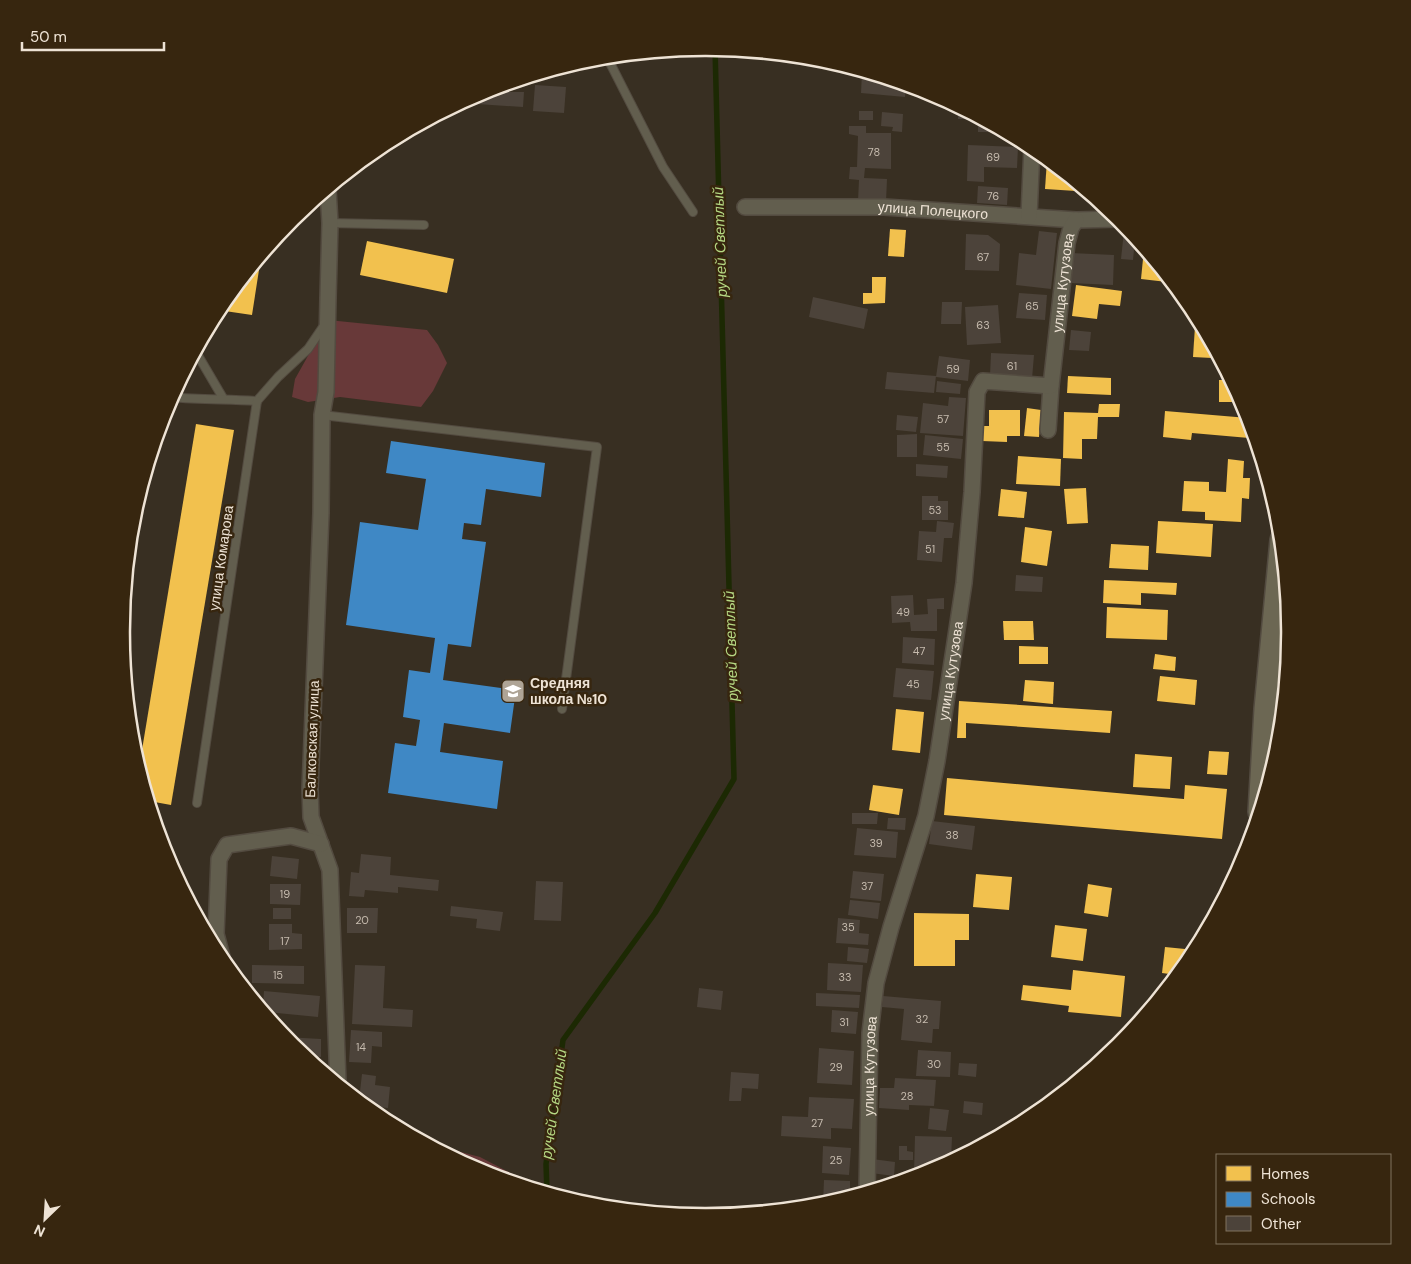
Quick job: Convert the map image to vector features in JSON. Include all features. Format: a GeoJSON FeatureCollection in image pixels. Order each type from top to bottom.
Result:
{"type":"FeatureCollection","features":[{"type":"Feature","properties":{"kind":"street"},"geometry":{"type":"LineString","coordinates":[[1029,216],[1032,158]]}},
{"type":"Feature","properties":{"kind":"street","name":"Балковская улица"},"geometry":{"type":"LineString","coordinates":[[328,197],[330,223],[326,392],[322,415],[321,513],[310,789],[311,817],[330,870],[338,1075]]}},
{"type":"Feature","properties":{"kind":"street","name":"улица Полецкого"},"geometry":{"type":"LineString","coordinates":[[745,207],[884,208],[1076,220],[1107,219]]}},
{"type":"Feature","properties":{"kind":"street","name":"улица Кутузова"},"geometry":{"type":"LineString","coordinates":[[867,1184],[870,1033],[876,983],[891,927],[926,816],[937,761],[964,582],[972,492],[977,392],[983,381],[1050,386],[1067,243],[1071,228],[1076,220]]}},
{"type":"Feature","properties":{"kind":"street"},"geometry":{"type":"LineString","coordinates":[[1048,430],[1050,386]]}},
{"type":"Feature","properties":{"kind":"street"},"geometry":{"type":"LineString","coordinates":[[1267,758],[1274,710],[1279,584]]}},
{"type":"Feature","properties":{"kind":"street"},"geometry":{"type":"LineString","coordinates":[[212,929],[219,859],[227,845],[291,836],[321,844]]}},
{"type":"Feature","properties":{"kind":"lane"},"geometry":{"type":"LineString","coordinates":[[611,64],[663,167],[692,212]]}},
{"type":"Feature","properties":{"kind":"lane"},"geometry":{"type":"LineString","coordinates":[[330,223],[424,225]]}},
{"type":"Feature","properties":{"kind":"lane"},"geometry":{"type":"LineString","coordinates":[[180,398],[192,400],[223,398],[257,401],[278,377],[308,349],[328,320]]}},
{"type":"Feature","properties":{"kind":"lane"},"geometry":{"type":"LineString","coordinates":[[199,358],[223,398]]}},
{"type":"Feature","properties":{"kind":"lane","name":"улица Комарова"},"geometry":{"type":"LineString","coordinates":[[197,803],[257,401]]}},
{"type":"Feature","properties":{"kind":"lane"},"geometry":{"type":"LineString","coordinates":[[322,415],[597,447],[562,709]]}},
{"type":"Feature","properties":{"kind":"shaded area"},"geometry":{"type":"Polygon","coordinates":[[[328,320],[427,330],[438,345],[447,363],[433,391],[421,407],[340,397],[308,402],[292,397],[295,379],[328,320]]]}},
{"type":"Feature","properties":{"kind":"shaded area"},"geometry":{"type":"Polygon","coordinates":[[[458,1151],[480,1157],[513,1174],[458,1151]]]}},
{"type":"Feature","properties":{"kind":"building: Homes"},"geometry":{"type":"Polygon","coordinates":[[[1046,168],[1075,191],[1045,189],[1046,168]]]}},
{"type":"Feature","properties":{"kind":"building: Homes"},"geometry":{"type":"Polygon","coordinates":[[[890,229],[906,230],[904,257],[888,256],[890,229]]]}},
{"type":"Feature","properties":{"kind":"building: Homes"},"geometry":{"type":"Polygon","coordinates":[[[367,241],[454,259],[447,293],[360,275],[367,241]]]}},
{"type":"Feature","properties":{"kind":"building: Homes"},"geometry":{"type":"Polygon","coordinates":[[[1143,258],[1161,281],[1141,279],[1143,258]]]}},
{"type":"Feature","properties":{"kind":"building: Homes"},"geometry":{"type":"Polygon","coordinates":[[[259,269],[252,315],[227,311],[259,269]]]}},
{"type":"Feature","properties":{"kind":"building: Homes"},"geometry":{"type":"Polygon","coordinates":[[[872,277],[886,277],[885,303],[863,304],[863,293],[872,293],[872,277]]]}},
{"type":"Feature","properties":{"kind":"building: Homes"},"geometry":{"type":"Polygon","coordinates":[[[1076,285],[1122,291],[1120,306],[1099,304],[1097,319],[1072,316],[1076,285]]]}},
{"type":"Feature","properties":{"kind":"building: Homes"},"geometry":{"type":"Polygon","coordinates":[[[1195,329],[1212,358],[1193,357],[1195,329]]]}},
{"type":"Feature","properties":{"kind":"building: Homes"},"geometry":{"type":"Polygon","coordinates":[[[1068,376],[1111,378],[1111,395],[1067,393],[1068,376]]]}},
{"type":"Feature","properties":{"kind":"building: Homes"},"geometry":{"type":"Polygon","coordinates":[[[1219,380],[1223,380],[1233,402],[1219,402],[1219,380]]]}},
{"type":"Feature","properties":{"kind":"building: Homes"},"geometry":{"type":"Polygon","coordinates":[[[1099,404],[1120,404],[1119,417],[1098,417],[1097,439],[1082,439],[1082,459],[1063,458],[1064,412],[1098,413],[1099,404]]]}},
{"type":"Feature","properties":{"kind":"building: Homes"},"geometry":{"type":"Polygon","coordinates":[[[1027,408],[1041,410],[1039,437],[1024,436],[1027,408]]]}},
{"type":"Feature","properties":{"kind":"building: Homes"},"geometry":{"type":"Polygon","coordinates":[[[989,410],[1020,410],[1020,436],[1007,436],[1007,442],[982,441],[982,426],[989,426],[989,410]]]}},
{"type":"Feature","properties":{"kind":"building: Homes"},"geometry":{"type":"Polygon","coordinates":[[[1165,411],[1239,417],[1247,438],[1192,433],[1191,440],[1163,437],[1165,411]]]}},
{"type":"Feature","properties":{"kind":"building: Homes"},"geometry":{"type":"Polygon","coordinates":[[[196,424],[234,430],[171,805],[155,802],[142,749],[196,424]]]}},
{"type":"Feature","properties":{"kind":"building: Homes"},"geometry":{"type":"Polygon","coordinates":[[[1018,456],[1061,459],[1060,486],[1016,484],[1018,456]]]}},
{"type":"Feature","properties":{"kind":"building: Homes"},"geometry":{"type":"Polygon","coordinates":[[[1228,459],[1244,461],[1243,478],[1250,478],[1249,499],[1242,498],[1241,522],[1205,520],[1205,512],[1182,511],[1184,481],[1209,482],[1209,491],[1226,492],[1228,459]]]}},
{"type":"Feature","properties":{"kind":"building: Homes"},"geometry":{"type":"Polygon","coordinates":[[[1086,488],[1088,523],[1067,524],[1064,489],[1086,488]]]}},
{"type":"Feature","properties":{"kind":"building: Homes"},"geometry":{"type":"Polygon","coordinates":[[[1001,489],[1027,492],[1024,518],[998,516],[1001,489]]]}},
{"type":"Feature","properties":{"kind":"building: Homes"},"geometry":{"type":"Polygon","coordinates":[[[1158,521],[1213,524],[1211,557],[1156,553],[1158,521]]]}},
{"type":"Feature","properties":{"kind":"building: Homes"},"geometry":{"type":"Polygon","coordinates":[[[1025,527],[1052,531],[1047,566],[1021,562],[1025,527]]]}},
{"type":"Feature","properties":{"kind":"building: Homes"},"geometry":{"type":"Polygon","coordinates":[[[1111,544],[1149,546],[1148,570],[1109,568],[1111,544]]]}},
{"type":"Feature","properties":{"kind":"building: Homes"},"geometry":{"type":"Polygon","coordinates":[[[1104,580],[1177,583],[1176,595],[1141,593],[1141,605],[1103,603],[1104,580]]]}},
{"type":"Feature","properties":{"kind":"building: Homes"},"geometry":{"type":"Polygon","coordinates":[[[1107,607],[1168,610],[1167,640],[1106,638],[1107,607]]]}},
{"type":"Feature","properties":{"kind":"building: Homes"},"geometry":{"type":"Polygon","coordinates":[[[1003,621],[1033,621],[1034,640],[1004,640],[1003,621]]]}},
{"type":"Feature","properties":{"kind":"building: Homes"},"geometry":{"type":"Polygon","coordinates":[[[1019,646],[1048,647],[1048,664],[1019,664],[1019,646]]]}},
{"type":"Feature","properties":{"kind":"building: Homes"},"geometry":{"type":"Polygon","coordinates":[[[1155,654],[1176,657],[1175,671],[1153,669],[1155,654]]]}},
{"type":"Feature","properties":{"kind":"building: Homes"},"geometry":{"type":"Polygon","coordinates":[[[1160,676],[1197,680],[1195,705],[1157,701],[1160,676]]]}},
{"type":"Feature","properties":{"kind":"building: Homes"},"geometry":{"type":"Polygon","coordinates":[[[1025,680],[1054,682],[1053,704],[1023,701],[1025,680]]]}},
{"type":"Feature","properties":{"kind":"building: Homes"},"geometry":{"type":"Polygon","coordinates":[[[959,701],[1112,711],[1110,733],[966,723],[966,738],[957,738],[959,701]]]}},
{"type":"Feature","properties":{"kind":"building: Homes"},"geometry":{"type":"Polygon","coordinates":[[[896,709],[924,712],[920,753],[892,750],[896,709]]]}},
{"type":"Feature","properties":{"kind":"building: Homes"},"geometry":{"type":"Polygon","coordinates":[[[1209,751],[1229,752],[1227,775],[1207,774],[1209,751]]]}},
{"type":"Feature","properties":{"kind":"building: Homes"},"geometry":{"type":"Polygon","coordinates":[[[1135,754],[1172,757],[1170,789],[1133,787],[1135,754]]]}},
{"type":"Feature","properties":{"kind":"building: Homes"},"geometry":{"type":"Polygon","coordinates":[[[947,778],[1184,799],[1185,785],[1227,789],[1222,839],[944,815],[947,778]]]}},
{"type":"Feature","properties":{"kind":"building: Homes"},"geometry":{"type":"Polygon","coordinates":[[[873,785],[903,789],[899,815],[869,810],[873,785]]]}},
{"type":"Feature","properties":{"kind":"building: Homes"},"geometry":{"type":"Polygon","coordinates":[[[976,874],[1012,877],[1009,910],[973,907],[976,874]]]}},
{"type":"Feature","properties":{"kind":"building: Homes"},"geometry":{"type":"Polygon","coordinates":[[[1088,884],[1112,888],[1108,917],[1084,913],[1088,884]]]}},
{"type":"Feature","properties":{"kind":"building: Homes"},"geometry":{"type":"Polygon","coordinates":[[[914,913],[969,914],[969,940],[955,940],[955,966],[914,966],[914,913]]]}},
{"type":"Feature","properties":{"kind":"building: Homes"},"geometry":{"type":"Polygon","coordinates":[[[1055,925],[1087,929],[1083,961],[1051,957],[1055,925]]]}},
{"type":"Feature","properties":{"kind":"building: Homes"},"geometry":{"type":"Polygon","coordinates":[[[1165,947],[1186,949],[1168,974],[1162,973],[1165,947]]]}},
{"type":"Feature","properties":{"kind":"building: Homes"},"geometry":{"type":"Polygon","coordinates":[[[1073,970],[1125,976],[1121,1017],[1068,1012],[1069,1006],[1021,1000],[1023,985],[1071,990],[1073,970]]]}},
{"type":"Feature","properties":{"kind":"building: Schools"},"geometry":{"type":"Polygon","coordinates":[[[391,441],[545,463],[541,497],[486,489],[481,525],[464,523],[462,539],[486,542],[471,647],[448,644],[443,680],[516,690],[510,733],[444,723],[440,752],[503,761],[497,809],[388,793],[395,743],[416,746],[420,720],[403,717],[409,670],[430,673],[435,638],[346,625],[360,522],[418,530],[426,479],[386,473],[391,441]]]}},
{"type":"Feature","properties":{"kind":"building: Other"},"geometry":{"type":"Polygon","coordinates":[[[862,78],[905,92],[905,97],[861,93],[862,78]]]}},
{"type":"Feature","properties":{"kind":"building: Other"},"geometry":{"type":"Polygon","coordinates":[[[535,85],[566,87],[564,113],[533,111],[535,85]]]}},
{"type":"Feature","properties":{"kind":"building: Other"},"geometry":{"type":"Polygon","coordinates":[[[508,91],[524,92],[523,107],[477,104],[508,91]]]}},
{"type":"Feature","properties":{"kind":"building: Other"},"geometry":{"type":"Polygon","coordinates":[[[859,111],[873,111],[873,120],[859,120],[859,111]]]}},
{"type":"Feature","properties":{"kind":"building: Other"},"geometry":{"type":"Polygon","coordinates":[[[882,112],[903,114],[902,132],[892,131],[893,127],[881,126],[882,112]]]}},
{"type":"Feature","properties":{"kind":"building: Other"},"geometry":{"type":"Polygon","coordinates":[[[958,115],[966,119],[958,119],[958,115]]]}},
{"type":"Feature","properties":{"kind":"building: Other"},"geometry":{"type":"Polygon","coordinates":[[[978,125],[991,132],[978,132],[978,125]]]}},
{"type":"Feature","properties":{"kind":"building: Other"},"geometry":{"type":"Polygon","coordinates":[[[849,126],[866,126],[866,133],[891,133],[891,169],[865,168],[864,178],[887,179],[886,202],[858,201],[859,180],[849,179],[850,167],[857,167],[858,136],[849,134],[849,126]]]}},
{"type":"Feature","properties":{"kind":"building: Other"},"geometry":{"type":"Polygon","coordinates":[[[968,145],[1018,149],[1017,168],[984,167],[984,182],[967,181],[968,145]]]}},
{"type":"Feature","properties":{"kind":"building: Other"},"geometry":{"type":"Polygon","coordinates":[[[978,186],[1008,188],[1007,205],[977,203],[978,186]]]}},
{"type":"Feature","properties":{"kind":"building: Other"},"geometry":{"type":"Polygon","coordinates":[[[1039,231],[1057,233],[1051,289],[1016,285],[1019,253],[1036,255],[1039,231]]]}},
{"type":"Feature","properties":{"kind":"building: Other"},"geometry":{"type":"Polygon","coordinates":[[[966,234],[988,235],[1000,244],[999,271],[965,270],[966,234]]]}},
{"type":"Feature","properties":{"kind":"building: Other"},"geometry":{"type":"Polygon","coordinates":[[[1123,236],[1134,248],[1133,260],[1121,259],[1123,236]]]}},
{"type":"Feature","properties":{"kind":"building: Other"},"geometry":{"type":"Polygon","coordinates":[[[1071,253],[1114,255],[1113,285],[1070,283],[1071,253]]]}},
{"type":"Feature","properties":{"kind":"building: Other"},"geometry":{"type":"Polygon","coordinates":[[[1019,293],[1047,295],[1045,320],[1016,318],[1019,293]]]}},
{"type":"Feature","properties":{"kind":"building: Other"},"geometry":{"type":"Polygon","coordinates":[[[813,297],[868,309],[864,329],[809,317],[813,297]]]}},
{"type":"Feature","properties":{"kind":"building: Other"},"geometry":{"type":"Polygon","coordinates":[[[942,302],[962,302],[961,324],[941,324],[942,302]]]}},
{"type":"Feature","properties":{"kind":"building: Other"},"geometry":{"type":"Polygon","coordinates":[[[998,305],[1001,343],[967,345],[965,307],[998,305]]]}},
{"type":"Feature","properties":{"kind":"building: Other"},"geometry":{"type":"Polygon","coordinates":[[[1071,330],[1091,332],[1089,351],[1069,350],[1071,330]]]}},
{"type":"Feature","properties":{"kind":"building: Other"},"geometry":{"type":"Polygon","coordinates":[[[991,353],[1034,355],[1032,379],[990,376],[991,353]]]}},
{"type":"Feature","properties":{"kind":"building: Other"},"geometry":{"type":"Polygon","coordinates":[[[939,356],[970,360],[968,381],[936,377],[939,356]]]}},
{"type":"Feature","properties":{"kind":"building: Other"},"geometry":{"type":"Polygon","coordinates":[[[887,372],[936,376],[934,393],[885,389],[887,372]]]}},
{"type":"Feature","properties":{"kind":"building: Other"},"geometry":{"type":"Polygon","coordinates":[[[937,381],[961,384],[960,394],[936,392],[937,381]]]}},
{"type":"Feature","properties":{"kind":"building: Other"},"geometry":{"type":"Polygon","coordinates":[[[949,397],[966,398],[963,436],[920,433],[923,403],[948,406],[949,397]]]}},
{"type":"Feature","properties":{"kind":"building: Other"},"geometry":{"type":"Polygon","coordinates":[[[897,415],[918,417],[916,432],[896,430],[897,415]]]}},
{"type":"Feature","properties":{"kind":"building: Other"},"geometry":{"type":"Polygon","coordinates":[[[917,434],[917,457],[897,457],[897,435],[917,434]]]}},
{"type":"Feature","properties":{"kind":"building: Other"},"geometry":{"type":"Polygon","coordinates":[[[925,435],[963,439],[961,459],[923,455],[925,435]]]}},
{"type":"Feature","properties":{"kind":"building: Other"},"geometry":{"type":"Polygon","coordinates":[[[916,464],[948,466],[947,478],[916,476],[916,464]]]}},
{"type":"Feature","properties":{"kind":"building: Other"},"geometry":{"type":"Polygon","coordinates":[[[922,496],[938,496],[938,501],[948,501],[948,520],[922,520],[922,496]]]}},
{"type":"Feature","properties":{"kind":"building: Other"},"geometry":{"type":"Polygon","coordinates":[[[937,521],[954,523],[952,538],[944,538],[942,562],[917,560],[919,531],[936,532],[937,521]]]}},
{"type":"Feature","properties":{"kind":"building: Other"},"geometry":{"type":"Polygon","coordinates":[[[1016,575],[1043,577],[1042,592],[1015,591],[1016,575]]]}},
{"type":"Feature","properties":{"kind":"building: Other"},"geometry":{"type":"Polygon","coordinates":[[[913,595],[914,615],[928,614],[927,599],[944,598],[944,609],[937,609],[937,631],[911,631],[910,622],[892,623],[891,596],[913,595]]]}},
{"type":"Feature","properties":{"kind":"building: Other"},"geometry":{"type":"Polygon","coordinates":[[[903,637],[935,639],[934,665],[902,663],[903,637]]]}},
{"type":"Feature","properties":{"kind":"building: Other"},"geometry":{"type":"Polygon","coordinates":[[[896,668],[934,671],[931,700],[893,697],[896,668]]]}},
{"type":"Feature","properties":{"kind":"building: Other"},"geometry":{"type":"Polygon","coordinates":[[[852,813],[878,813],[877,824],[852,824],[852,813]]]}},
{"type":"Feature","properties":{"kind":"building: Other"},"geometry":{"type":"Polygon","coordinates":[[[888,818],[906,818],[905,830],[887,829],[888,818]]]}},
{"type":"Feature","properties":{"kind":"building: Other"},"geometry":{"type":"Polygon","coordinates":[[[932,821],[975,826],[972,850],[929,844],[932,821]]]}},
{"type":"Feature","properties":{"kind":"building: Other"},"geometry":{"type":"Polygon","coordinates":[[[857,828],[898,832],[896,858],[854,855],[857,828]]]}},
{"type":"Feature","properties":{"kind":"building: Other"},"geometry":{"type":"Polygon","coordinates":[[[361,854],[391,857],[390,875],[439,880],[438,891],[398,887],[398,893],[365,890],[364,897],[349,896],[351,872],[359,873],[361,854]]]}},
{"type":"Feature","properties":{"kind":"building: Other"},"geometry":{"type":"Polygon","coordinates":[[[272,856],[299,859],[297,879],[270,876],[272,856]]]}},
{"type":"Feature","properties":{"kind":"building: Other"},"geometry":{"type":"Polygon","coordinates":[[[853,871],[884,874],[881,901],[850,898],[853,871]]]}},
{"type":"Feature","properties":{"kind":"building: Other"},"geometry":{"type":"Polygon","coordinates":[[[536,881],[563,882],[561,921],[534,920],[536,881]]]}},
{"type":"Feature","properties":{"kind":"building: Other"},"geometry":{"type":"Polygon","coordinates":[[[270,884],[301,884],[300,905],[270,904],[270,884]]]}},
{"type":"Feature","properties":{"kind":"building: Other"},"geometry":{"type":"Polygon","coordinates":[[[850,900],[880,903],[878,919],[848,915],[850,900]]]}},
{"type":"Feature","properties":{"kind":"building: Other"},"geometry":{"type":"Polygon","coordinates":[[[451,906],[503,912],[500,931],[476,928],[477,919],[450,916],[451,906]]]}},
{"type":"Feature","properties":{"kind":"building: Other"},"geometry":{"type":"Polygon","coordinates":[[[273,908],[291,908],[291,919],[273,919],[273,908]]]}},
{"type":"Feature","properties":{"kind":"building: Other"},"geometry":{"type":"Polygon","coordinates":[[[347,908],[378,908],[377,933],[347,933],[347,908]]]}},
{"type":"Feature","properties":{"kind":"building: Other"},"geometry":{"type":"Polygon","coordinates":[[[838,918],[860,920],[859,933],[869,934],[868,945],[836,943],[838,918]]]}},
{"type":"Feature","properties":{"kind":"building: Other"},"geometry":{"type":"Polygon","coordinates":[[[269,924],[292,924],[292,933],[302,934],[302,949],[269,950],[269,924]]]}},
{"type":"Feature","properties":{"kind":"building: Other"},"geometry":{"type":"Polygon","coordinates":[[[848,947],[869,949],[867,963],[847,961],[848,947]]]}},
{"type":"Feature","properties":{"kind":"building: Other"},"geometry":{"type":"Polygon","coordinates":[[[828,963],[863,965],[861,992],[827,990],[828,963]]]}},
{"type":"Feature","properties":{"kind":"building: Other"},"geometry":{"type":"Polygon","coordinates":[[[252,965],[304,966],[304,984],[252,983],[252,965]]]}},
{"type":"Feature","properties":{"kind":"building: Other"},"geometry":{"type":"Polygon","coordinates":[[[355,965],[385,966],[383,1008],[413,1010],[412,1027],[352,1024],[355,965]]]}},
{"type":"Feature","properties":{"kind":"building: Other"},"geometry":{"type":"Polygon","coordinates":[[[699,988],[723,991],[721,1010],[697,1007],[699,988]]]}},
{"type":"Feature","properties":{"kind":"building: Other"},"geometry":{"type":"Polygon","coordinates":[[[264,991],[320,996],[318,1017],[274,1013],[263,1000],[264,991]]]}},
{"type":"Feature","properties":{"kind":"building: Other"},"geometry":{"type":"Polygon","coordinates":[[[816,993],[860,995],[859,1008],[816,1006],[816,993]]]}},
{"type":"Feature","properties":{"kind":"building: Other"},"geometry":{"type":"Polygon","coordinates":[[[883,996],[941,1001],[939,1029],[933,1029],[932,1043],[901,1040],[904,1009],[882,1007],[883,996]]]}},
{"type":"Feature","properties":{"kind":"building: Other"},"geometry":{"type":"Polygon","coordinates":[[[832,1010],[858,1012],[856,1034],[831,1032],[832,1010]]]}},
{"type":"Feature","properties":{"kind":"building: Other"},"geometry":{"type":"Polygon","coordinates":[[[351,1030],[382,1032],[382,1047],[372,1046],[371,1063],[349,1062],[351,1030]]]}},
{"type":"Feature","properties":{"kind":"building: Other"},"geometry":{"type":"Polygon","coordinates":[[[297,1038],[321,1039],[321,1057],[317,1057],[297,1038]]]}},
{"type":"Feature","properties":{"kind":"building: Other"},"geometry":{"type":"Polygon","coordinates":[[[819,1048],[854,1051],[852,1085],[817,1083],[819,1048]]]}},
{"type":"Feature","properties":{"kind":"building: Other"},"geometry":{"type":"Polygon","coordinates":[[[918,1050],[951,1052],[950,1077],[916,1076],[918,1050]]]}},
{"type":"Feature","properties":{"kind":"building: Other"},"geometry":{"type":"Polygon","coordinates":[[[959,1063],[977,1064],[976,1077],[958,1075],[959,1063]]]}},
{"type":"Feature","properties":{"kind":"building: Other"},"geometry":{"type":"Polygon","coordinates":[[[731,1072],[759,1074],[758,1089],[742,1088],[741,1101],[729,1101],[731,1072]]]}},
{"type":"Feature","properties":{"kind":"building: Other"},"geometry":{"type":"Polygon","coordinates":[[[362,1074],[376,1076],[375,1085],[390,1087],[388,1108],[381,1107],[360,1092],[362,1074]]]}},
{"type":"Feature","properties":{"kind":"building: Other"},"geometry":{"type":"Polygon","coordinates":[[[895,1078],[936,1080],[934,1106],[909,1105],[909,1110],[879,1108],[880,1088],[894,1088],[895,1078]]]}},
{"type":"Feature","properties":{"kind":"building: Other"},"geometry":{"type":"Polygon","coordinates":[[[809,1097],[854,1099],[852,1129],[831,1128],[831,1139],[781,1136],[782,1116],[808,1117],[809,1097]]]}},
{"type":"Feature","properties":{"kind":"building: Other"},"geometry":{"type":"Polygon","coordinates":[[[964,1101],[983,1103],[982,1115],[963,1113],[964,1101]]]}},
{"type":"Feature","properties":{"kind":"building: Other"},"geometry":{"type":"Polygon","coordinates":[[[930,1108],[949,1110],[946,1131],[928,1129],[930,1108]]]}},
{"type":"Feature","properties":{"kind":"building: Other"},"geometry":{"type":"Polygon","coordinates":[[[915,1136],[952,1137],[951,1152],[914,1168],[915,1136]]]}},
{"type":"Feature","properties":{"kind":"building: Other"},"geometry":{"type":"Polygon","coordinates":[[[823,1146],[851,1148],[849,1175],[822,1173],[823,1146]]]}},
{"type":"Feature","properties":{"kind":"building: Other"},"geometry":{"type":"Polygon","coordinates":[[[899,1146],[907,1146],[907,1151],[913,1152],[913,1160],[899,1160],[899,1146]]]}},
{"type":"Feature","properties":{"kind":"building: Other"},"geometry":{"type":"Polygon","coordinates":[[[872,1159],[895,1162],[894,1176],[871,1173],[872,1159]]]}},
{"type":"Feature","properties":{"kind":"building: Other"},"geometry":{"type":"Polygon","coordinates":[[[824,1180],[850,1181],[850,1189],[823,1196],[824,1180]]]}},
{"type":"Feature","properties":{"kind":"waterway","name":"ручей Светлый"},"geometry":{"type":"LineString","coordinates":[[547,1185],[546,1164],[563,1040],[655,913],[734,779],[715,56]]}},
{"type":"Feature","properties":{"kind":"place","name":"Средняя школа №10"},"geometry":{"type":"Point","coordinates":[513,691]}}]}
